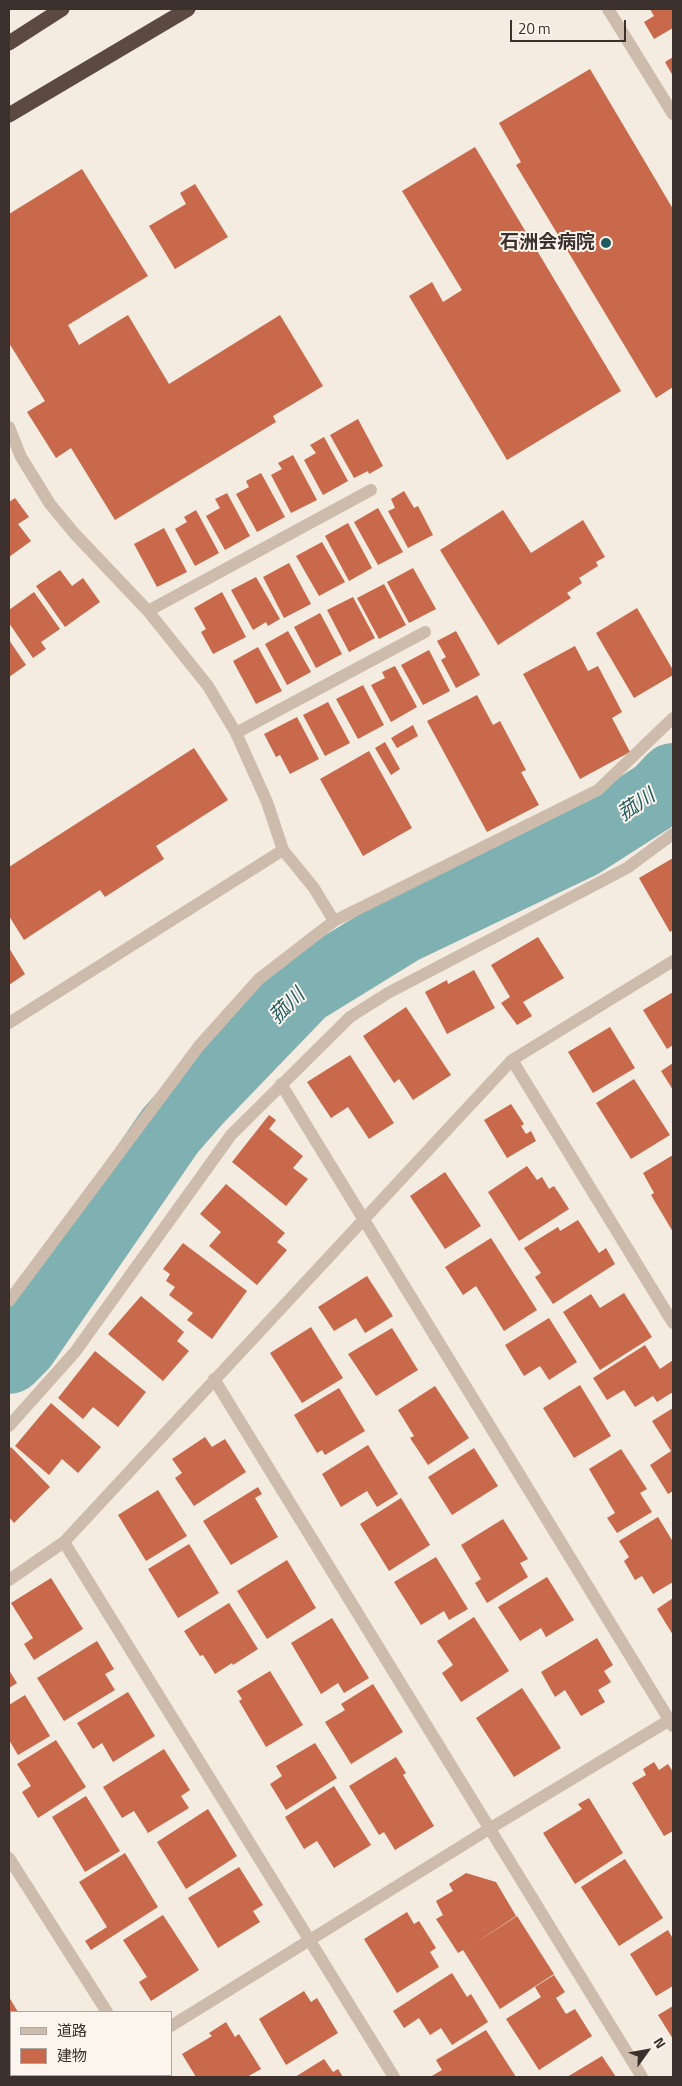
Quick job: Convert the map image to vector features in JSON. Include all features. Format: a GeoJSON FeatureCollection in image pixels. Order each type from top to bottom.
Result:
{"type":"FeatureCollection","features":[{"type":"Feature","properties":{"kind":"highway"},"geometry":{"type":"LineString","coordinates":[[9,43],[62,9]]}},
{"type":"Feature","properties":{"kind":"highway"},"geometry":{"type":"LineString","coordinates":[[9,116],[188,9]]}},
{"type":"Feature","properties":{"kind":"street"},"geometry":{"type":"LineString","coordinates":[[608,9],[673,114]]}},
{"type":"Feature","properties":{"kind":"street"},"geometry":{"type":"LineString","coordinates":[[9,426],[21,457],[50,504],[74,533],[148,612],[208,686],[236,733],[267,802],[283,850],[314,888],[334,921]]}},
{"type":"Feature","properties":{"kind":"street"},"geometry":{"type":"LineString","coordinates":[[148,612],[371,490]]}},
{"type":"Feature","properties":{"kind":"street"},"geometry":{"type":"LineString","coordinates":[[236,733],[425,632]]}},
{"type":"Feature","properties":{"kind":"street"},"geometry":{"type":"LineString","coordinates":[[9,1301],[199,1046],[259,979],[334,921],[598,790],[673,718]]}},
{"type":"Feature","properties":{"kind":"street"},"geometry":{"type":"LineString","coordinates":[[9,1426],[75,1352],[231,1135],[350,1017],[388,993],[627,868],[673,834]]}},
{"type":"Feature","properties":{"kind":"street"},"geometry":{"type":"LineString","coordinates":[[9,1023],[283,850]]}},
{"type":"Feature","properties":{"kind":"street"},"geometry":{"type":"LineString","coordinates":[[9,1580],[64,1542],[512,1060],[673,961]]}},
{"type":"Feature","properties":{"kind":"street"},"geometry":{"type":"LineString","coordinates":[[512,1060],[673,1323]]}},
{"type":"Feature","properties":{"kind":"street"},"geometry":{"type":"LineString","coordinates":[[172,2025],[489,1829],[672,1722],[281,1084]]}},
{"type":"Feature","properties":{"kind":"street"},"geometry":{"type":"LineString","coordinates":[[214,1379],[642,2077]]}},
{"type":"Feature","properties":{"kind":"street"},"geometry":{"type":"LineString","coordinates":[[64,1542],[394,2077]]}},
{"type":"Feature","properties":{"kind":"street"},"geometry":{"type":"LineString","coordinates":[[9,1858],[106,2011]]}},
{"type":"Feature","properties":{"kind":"building"},"geometry":{"type":"Polygon","coordinates":[[[650,9],[673,9],[673,28],[654,39],[644,22],[654,16],[650,9]]]}},
{"type":"Feature","properties":{"kind":"building"},"geometry":{"type":"Polygon","coordinates":[[[673,57],[673,76],[665,62],[673,57]]]}},
{"type":"Feature","properties":{"kind":"building"},"geometry":{"type":"Polygon","coordinates":[[[590,69],[673,209],[673,387],[656,398],[516,165],[521,162],[499,123],[590,69]]]}},
{"type":"Feature","properties":{"kind":"building"},"geometry":{"type":"Polygon","coordinates":[[[475,147],[621,391],[507,460],[409,296],[432,282],[443,302],[462,290],[402,191],[475,147]]]}},
{"type":"Feature","properties":{"kind":"building"},"geometry":{"type":"Polygon","coordinates":[[[82,169],[148,276],[68,325],[79,345],[128,315],[169,384],[280,315],[323,386],[273,416],[276,422],[115,520],[71,448],[56,458],[27,412],[45,401],[9,343],[9,214],[82,169]]]}},
{"type":"Feature","properties":{"kind":"building"},"geometry":{"type":"Polygon","coordinates":[[[195,184],[228,237],[175,269],[149,226],[186,204],[180,193],[195,184]]]}},
{"type":"Feature","properties":{"kind":"building"},"geometry":{"type":"Polygon","coordinates":[[[358,419],[383,466],[369,474],[368,471],[354,478],[330,435],[358,419]]]}},
{"type":"Feature","properties":{"kind":"building"},"geometry":{"type":"Polygon","coordinates":[[[324,437],[348,481],[323,495],[304,460],[316,453],[310,445],[324,437]]]}},
{"type":"Feature","properties":{"kind":"building"},"geometry":{"type":"Polygon","coordinates":[[[293,455],[317,500],[291,513],[271,475],[282,469],[278,463],[293,455]]]}},
{"type":"Feature","properties":{"kind":"building"},"geometry":{"type":"Polygon","coordinates":[[[261,473],[285,517],[257,532],[236,494],[249,487],[246,481],[261,473]]]}},
{"type":"Feature","properties":{"kind":"building"},"geometry":{"type":"Polygon","coordinates":[[[404,491],[414,508],[418,506],[433,535],[408,548],[388,511],[395,508],[391,499],[404,491]]]}},
{"type":"Feature","properties":{"kind":"building"},"geometry":{"type":"Polygon","coordinates":[[[227,493],[250,536],[225,550],[206,516],[220,508],[215,499],[227,493]]]}},
{"type":"Feature","properties":{"kind":"building"},"geometry":{"type":"Polygon","coordinates":[[[15,498],[29,517],[18,524],[31,541],[9,557],[9,502],[15,498]]]}},
{"type":"Feature","properties":{"kind":"building"},"geometry":{"type":"Polygon","coordinates":[[[378,508],[403,552],[378,565],[354,522],[378,508]]]}},
{"type":"Feature","properties":{"kind":"building"},"geometry":{"type":"Polygon","coordinates":[[[196,510],[219,553],[195,566],[175,529],[187,522],[184,517],[196,510]]]}},
{"type":"Feature","properties":{"kind":"building"},"geometry":{"type":"Polygon","coordinates":[[[503,510],[531,553],[583,520],[605,557],[596,562],[598,566],[579,578],[582,583],[567,593],[571,598],[498,645],[440,550],[503,510]]]}},
{"type":"Feature","properties":{"kind":"building"},"geometry":{"type":"Polygon","coordinates":[[[348,523],[372,568],[349,581],[325,536],[348,523]]]}},
{"type":"Feature","properties":{"kind":"building"},"geometry":{"type":"Polygon","coordinates":[[[164,528],[187,572],[157,587],[134,544],[164,528]]]}},
{"type":"Feature","properties":{"kind":"building"},"geometry":{"type":"Polygon","coordinates":[[[322,542],[345,582],[319,596],[296,556],[322,542]]]}},
{"type":"Feature","properties":{"kind":"building"},"geometry":{"type":"Polygon","coordinates":[[[289,563],[311,604],[284,618],[263,577],[289,563]]]}},
{"type":"Feature","properties":{"kind":"building"},"geometry":{"type":"Polygon","coordinates":[[[413,568],[436,609],[409,623],[387,582],[413,568]]]}},
{"type":"Feature","properties":{"kind":"building"},"geometry":{"type":"Polygon","coordinates":[[[60,570],[72,586],[83,578],[100,602],[65,627],[36,586],[60,570]]]}},
{"type":"Feature","properties":{"kind":"building"},"geometry":{"type":"Polygon","coordinates":[[[256,577],[280,619],[268,626],[266,622],[253,630],[231,590],[256,577]]]}},
{"type":"Feature","properties":{"kind":"building"},"geometry":{"type":"Polygon","coordinates":[[[384,584],[406,625],[379,639],[357,598],[384,584]]]}},
{"type":"Feature","properties":{"kind":"building"},"geometry":{"type":"Polygon","coordinates":[[[34,592],[60,629],[41,642],[46,649],[33,658],[9,623],[9,610],[34,592]]]}},
{"type":"Feature","properties":{"kind":"building"},"geometry":{"type":"Polygon","coordinates":[[[222,592],[246,637],[213,654],[201,632],[206,629],[194,608],[222,592]]]}},
{"type":"Feature","properties":{"kind":"building"},"geometry":{"type":"Polygon","coordinates":[[[353,597],[375,638],[349,652],[327,610],[353,597]]]}},
{"type":"Feature","properties":{"kind":"building"},"geometry":{"type":"Polygon","coordinates":[[[637,608],[673,670],[673,675],[634,698],[596,633],[637,608]]]}},
{"type":"Feature","properties":{"kind":"building"},"geometry":{"type":"Polygon","coordinates":[[[320,613],[342,654],[316,668],[294,627],[320,613]]]}},
{"type":"Feature","properties":{"kind":"building"},"geometry":{"type":"Polygon","coordinates":[[[288,631],[311,672],[287,685],[265,644],[288,631]]]}},
{"type":"Feature","properties":{"kind":"building"},"geometry":{"type":"Polygon","coordinates":[[[456,631],[480,675],[456,688],[441,660],[446,657],[437,641],[456,631]]]}},
{"type":"Feature","properties":{"kind":"building"},"geometry":{"type":"Polygon","coordinates":[[[9,640],[26,665],[9,677],[9,640]]]}},
{"type":"Feature","properties":{"kind":"building"},"geometry":{"type":"Polygon","coordinates":[[[575,646],[588,671],[598,666],[622,712],[612,718],[630,752],[580,779],[523,674],[575,646]]]}},
{"type":"Feature","properties":{"kind":"building"},"geometry":{"type":"Polygon","coordinates":[[[258,647],[282,691],[256,704],[233,661],[258,647]]]}},
{"type":"Feature","properties":{"kind":"building"},"geometry":{"type":"Polygon","coordinates":[[[429,650],[450,691],[423,705],[401,665],[429,650]]]}},
{"type":"Feature","properties":{"kind":"building"},"geometry":{"type":"Polygon","coordinates":[[[395,666],[417,707],[391,722],[371,685],[385,678],[382,672],[395,666]]]}},
{"type":"Feature","properties":{"kind":"building"},"geometry":{"type":"Polygon","coordinates":[[[363,685],[384,725],[358,739],[336,699],[363,685]]]}},
{"type":"Feature","properties":{"kind":"building"},"geometry":{"type":"Polygon","coordinates":[[[477,695],[493,725],[500,721],[526,770],[521,772],[539,805],[487,832],[427,721],[477,695]]]}},
{"type":"Feature","properties":{"kind":"building"},"geometry":{"type":"Polygon","coordinates":[[[328,702],[350,743],[325,756],[303,715],[328,702]]]}},
{"type":"Feature","properties":{"kind":"building"},"geometry":{"type":"Polygon","coordinates":[[[297,717],[319,759],[290,774],[280,755],[276,757],[264,734],[297,717]]]}},
{"type":"Feature","properties":{"kind":"building"},"geometry":{"type":"Polygon","coordinates":[[[413,725],[418,736],[397,748],[391,738],[413,725]]]}},
{"type":"Feature","properties":{"kind":"building"},"geometry":{"type":"Polygon","coordinates":[[[385,742],[400,769],[391,775],[375,748],[385,742]]]}},
{"type":"Feature","properties":{"kind":"building"},"geometry":{"type":"Polygon","coordinates":[[[194,748],[228,800],[156,846],[164,859],[105,897],[100,890],[24,940],[9,916],[9,867],[194,748]]]}},
{"type":"Feature","properties":{"kind":"building"},"geometry":{"type":"Polygon","coordinates":[[[369,751],[412,828],[363,856],[320,779],[369,751]]]}},
{"type":"Feature","properties":{"kind":"building"},"geometry":{"type":"Polygon","coordinates":[[[673,858],[673,930],[670,932],[639,878],[673,858]]]}},
{"type":"Feature","properties":{"kind":"building"},"geometry":{"type":"Polygon","coordinates":[[[538,937],[564,978],[523,1002],[532,1016],[517,1025],[501,1003],[510,997],[491,965],[538,937]]]}},
{"type":"Feature","properties":{"kind":"building"},"geometry":{"type":"Polygon","coordinates":[[[9,948],[25,974],[9,985],[9,948]]]}},
{"type":"Feature","properties":{"kind":"building"},"geometry":{"type":"Polygon","coordinates":[[[474,970],[495,1008],[447,1034],[425,992],[447,980],[448,984],[474,970]]]}},
{"type":"Feature","properties":{"kind":"building"},"geometry":{"type":"Polygon","coordinates":[[[673,992],[673,1045],[667,1049],[643,1010],[673,992]]]}},
{"type":"Feature","properties":{"kind":"building"},"geometry":{"type":"Polygon","coordinates":[[[406,1007],[451,1075],[413,1100],[399,1079],[394,1083],[363,1036],[406,1007]]]}},
{"type":"Feature","properties":{"kind":"building"},"geometry":{"type":"Polygon","coordinates":[[[610,1027],[635,1068],[593,1093],[568,1052],[610,1027]]]}},
{"type":"Feature","properties":{"kind":"building"},"geometry":{"type":"Polygon","coordinates":[[[350,1055],[394,1123],[369,1139],[348,1107],[331,1118],[307,1082],[350,1055]]]}},
{"type":"Feature","properties":{"kind":"building"},"geometry":{"type":"Polygon","coordinates":[[[673,1063],[673,1090],[661,1071],[673,1063]]]}},
{"type":"Feature","properties":{"kind":"building"},"geometry":{"type":"Polygon","coordinates":[[[634,1079],[670,1135],[631,1159],[596,1103],[634,1079]]]}},
{"type":"Feature","properties":{"kind":"building"},"geometry":{"type":"Polygon","coordinates":[[[511,1104],[524,1124],[521,1126],[526,1134],[531,1131],[536,1141],[507,1158],[484,1120],[511,1104]]]}},
{"type":"Feature","properties":{"kind":"building"},"geometry":{"type":"Polygon","coordinates":[[[269,1115],[276,1120],[269,1129],[303,1156],[293,1168],[308,1179],[286,1206],[232,1162],[269,1115]]]}},
{"type":"Feature","properties":{"kind":"building"},"geometry":{"type":"Polygon","coordinates":[[[673,1155],[673,1232],[651,1195],[654,1193],[643,1173],[673,1155]]]}},
{"type":"Feature","properties":{"kind":"building"},"geometry":{"type":"Polygon","coordinates":[[[527,1166],[537,1180],[542,1177],[549,1189],[554,1186],[569,1209],[519,1241],[488,1192],[527,1166]]]}},
{"type":"Feature","properties":{"kind":"building"},"geometry":{"type":"Polygon","coordinates":[[[445,1172],[481,1226],[445,1249],[410,1196],[445,1172]]]}},
{"type":"Feature","properties":{"kind":"building"},"geometry":{"type":"Polygon","coordinates":[[[226,1184],[285,1233],[277,1242],[287,1250],[257,1285],[209,1246],[221,1232],[200,1214],[226,1184]]]}},
{"type":"Feature","properties":{"kind":"building"},"geometry":{"type":"Polygon","coordinates":[[[578,1220],[599,1253],[606,1248],[615,1264],[553,1304],[535,1277],[541,1273],[524,1248],[558,1227],[560,1231],[578,1220]]]}},
{"type":"Feature","properties":{"kind":"building"},"geometry":{"type":"Polygon","coordinates":[[[491,1238],[537,1310],[504,1331],[476,1286],[463,1295],[445,1267],[491,1238]]]}},
{"type":"Feature","properties":{"kind":"building"},"geometry":{"type":"Polygon","coordinates":[[[183,1243],[247,1291],[212,1339],[187,1320],[193,1313],[169,1295],[175,1287],[166,1281],[170,1274],[163,1269],[183,1243]]]}},
{"type":"Feature","properties":{"kind":"building"},"geometry":{"type":"Polygon","coordinates":[[[367,1276],[393,1316],[365,1333],[356,1318],[334,1331],[318,1307],[367,1276]]]}},
{"type":"Feature","properties":{"kind":"building"},"geometry":{"type":"Polygon","coordinates":[[[624,1293],[652,1337],[600,1370],[563,1312],[591,1294],[600,1308],[624,1293]]]}},
{"type":"Feature","properties":{"kind":"building"},"geometry":{"type":"Polygon","coordinates":[[[141,1296],[184,1332],[177,1341],[189,1351],[163,1381],[108,1334],[141,1296]]]}},
{"type":"Feature","properties":{"kind":"building"},"geometry":{"type":"Polygon","coordinates":[[[549,1318],[577,1362],[549,1380],[540,1366],[524,1376],[505,1345],[549,1318]]]}},
{"type":"Feature","properties":{"kind":"building"},"geometry":{"type":"Polygon","coordinates":[[[311,1327],[343,1378],[302,1403],[270,1353],[311,1327]]]}},
{"type":"Feature","properties":{"kind":"building"},"geometry":{"type":"Polygon","coordinates":[[[392,1328],[418,1370],[376,1396],[348,1354],[392,1328]]]}},
{"type":"Feature","properties":{"kind":"building"},"geometry":{"type":"Polygon","coordinates":[[[645,1345],[660,1369],[673,1360],[673,1392],[657,1402],[653,1396],[635,1407],[624,1390],[607,1400],[593,1378],[645,1345]]]}},
{"type":"Feature","properties":{"kind":"building"},"geometry":{"type":"Polygon","coordinates":[[[95,1351],[146,1392],[118,1427],[93,1407],[83,1419],[58,1398],[95,1351]]]}},
{"type":"Feature","properties":{"kind":"building"},"geometry":{"type":"Polygon","coordinates":[[[580,1385],[611,1436],[574,1458],[543,1408],[580,1385]]]}},
{"type":"Feature","properties":{"kind":"building"},"geometry":{"type":"Polygon","coordinates":[[[435,1386],[469,1438],[428,1465],[410,1438],[414,1436],[398,1410],[435,1386]]]}},
{"type":"Feature","properties":{"kind":"building"},"geometry":{"type":"Polygon","coordinates":[[[339,1388],[365,1431],[325,1455],[322,1450],[317,1453],[294,1415],[339,1388]]]}},
{"type":"Feature","properties":{"kind":"building"},"geometry":{"type":"Polygon","coordinates":[[[51,1403],[101,1447],[78,1473],[62,1459],[49,1475],[15,1446],[51,1403]]]}},
{"type":"Feature","properties":{"kind":"building"},"geometry":{"type":"Polygon","coordinates":[[[673,1408],[673,1491],[668,1494],[650,1465],[671,1451],[652,1421],[673,1408]]]}},
{"type":"Feature","properties":{"kind":"building"},"geometry":{"type":"Polygon","coordinates":[[[205,1437],[212,1447],[225,1439],[246,1472],[194,1506],[175,1478],[182,1473],[172,1459],[205,1437]]]}},
{"type":"Feature","properties":{"kind":"building"},"geometry":{"type":"Polygon","coordinates":[[[368,1445],[398,1494],[377,1507],[367,1491],[341,1507],[322,1474],[368,1445]]]}},
{"type":"Feature","properties":{"kind":"building"},"geometry":{"type":"Polygon","coordinates":[[[11,1447],[50,1487],[14,1523],[9,1517],[9,1450],[11,1447]]]}},
{"type":"Feature","properties":{"kind":"building"},"geometry":{"type":"Polygon","coordinates":[[[474,1448],[498,1486],[452,1515],[428,1477],[474,1448]]]}},
{"type":"Feature","properties":{"kind":"building"},"geometry":{"type":"Polygon","coordinates":[[[621,1449],[647,1489],[640,1493],[652,1512],[617,1533],[607,1518],[615,1513],[589,1469],[621,1449]]]}},
{"type":"Feature","properties":{"kind":"building"},"geometry":{"type":"Polygon","coordinates":[[[258,1487],[262,1494],[255,1498],[278,1537],[231,1565],[203,1521],[258,1487]]]}},
{"type":"Feature","properties":{"kind":"building"},"geometry":{"type":"Polygon","coordinates":[[[158,1490],[187,1536],[146,1561],[118,1515],[158,1490]]]}},
{"type":"Feature","properties":{"kind":"building"},"geometry":{"type":"Polygon","coordinates":[[[401,1498],[430,1545],[389,1571],[360,1524],[401,1498]]]}},
{"type":"Feature","properties":{"kind":"building"},"geometry":{"type":"Polygon","coordinates":[[[658,1517],[673,1542],[673,1582],[653,1594],[642,1576],[635,1580],[624,1561],[629,1557],[619,1541],[658,1517]]]}},
{"type":"Feature","properties":{"kind":"building"},"geometry":{"type":"Polygon","coordinates":[[[503,1519],[528,1559],[520,1563],[528,1577],[487,1603],[475,1583],[481,1579],[461,1545],[503,1519]]]}},
{"type":"Feature","properties":{"kind":"building"},"geometry":{"type":"Polygon","coordinates":[[[189,1544],[219,1593],[178,1618],[148,1569],[189,1544]]]}},
{"type":"Feature","properties":{"kind":"building"},"geometry":{"type":"Polygon","coordinates":[[[436,1557],[468,1609],[449,1620],[444,1611],[421,1625],[394,1582],[436,1557]]]}},
{"type":"Feature","properties":{"kind":"building"},"geometry":{"type":"Polygon","coordinates":[[[287,1560],[316,1608],[267,1639],[237,1591],[287,1560]]]}},
{"type":"Feature","properties":{"kind":"building"},"geometry":{"type":"Polygon","coordinates":[[[547,1577],[574,1620],[546,1637],[541,1628],[520,1641],[498,1607],[547,1577]]]}},
{"type":"Feature","properties":{"kind":"building"},"geometry":{"type":"Polygon","coordinates":[[[51,1578],[83,1629],[34,1660],[24,1644],[33,1638],[11,1603],[51,1578]]]}},
{"type":"Feature","properties":{"kind":"building"},"geometry":{"type":"Polygon","coordinates":[[[673,1598],[673,1635],[657,1609],[673,1598]]]}},
{"type":"Feature","properties":{"kind":"building"},"geometry":{"type":"Polygon","coordinates":[[[229,1603],[258,1649],[215,1674],[203,1655],[200,1656],[184,1631],[229,1603]]]}},
{"type":"Feature","properties":{"kind":"building"},"geometry":{"type":"Polygon","coordinates":[[[474,1617],[509,1671],[461,1702],[442,1673],[453,1665],[437,1641],[474,1617]]]}},
{"type":"Feature","properties":{"kind":"building"},"geometry":{"type":"Polygon","coordinates":[[[332,1618],[369,1678],[344,1693],[338,1683],[321,1694],[291,1643],[332,1618]]]}},
{"type":"Feature","properties":{"kind":"building"},"geometry":{"type":"Polygon","coordinates":[[[597,1638],[613,1665],[604,1671],[611,1682],[598,1690],[605,1702],[581,1716],[565,1690],[555,1697],[541,1672],[597,1638]]]}},
{"type":"Feature","properties":{"kind":"building"},"geometry":{"type":"Polygon","coordinates":[[[97,1641],[114,1669],[105,1674],[115,1690],[64,1721],[37,1678],[97,1641]]]}},
{"type":"Feature","properties":{"kind":"building"},"geometry":{"type":"Polygon","coordinates":[[[9,1670],[17,1683],[9,1688],[9,1670]]]}},
{"type":"Feature","properties":{"kind":"building"},"geometry":{"type":"Polygon","coordinates":[[[270,1671],[303,1725],[266,1747],[239,1701],[242,1699],[237,1691],[270,1671]]]}},
{"type":"Feature","properties":{"kind":"building"},"geometry":{"type":"Polygon","coordinates":[[[373,1684],[403,1732],[351,1764],[325,1722],[345,1710],[341,1704],[373,1684]]]}},
{"type":"Feature","properties":{"kind":"building"},"geometry":{"type":"Polygon","coordinates":[[[522,1688],[561,1748],[514,1777],[476,1718],[522,1688]]]}},
{"type":"Feature","properties":{"kind":"building"},"geometry":{"type":"Polygon","coordinates":[[[128,1692],[155,1736],[113,1762],[102,1743],[93,1749],[77,1723],[128,1692]]]}},
{"type":"Feature","properties":{"kind":"building"},"geometry":{"type":"Polygon","coordinates":[[[25,1695],[50,1736],[18,1755],[9,1740],[9,1705],[25,1695]]]}},
{"type":"Feature","properties":{"kind":"building"},"geometry":{"type":"Polygon","coordinates":[[[56,1740],[86,1787],[38,1818],[22,1792],[31,1786],[17,1764],[56,1740]]]}},
{"type":"Feature","properties":{"kind":"building"},"geometry":{"type":"Polygon","coordinates":[[[315,1743],[337,1778],[286,1810],[270,1784],[282,1776],[276,1766],[315,1743]]]}},
{"type":"Feature","properties":{"kind":"building"},"geometry":{"type":"Polygon","coordinates":[[[164,1749],[190,1790],[181,1796],[189,1808],[148,1833],[134,1811],[122,1818],[103,1787],[164,1749]]]}},
{"type":"Feature","properties":{"kind":"building"},"geometry":{"type":"Polygon","coordinates":[[[396,1757],[406,1773],[403,1775],[434,1826],[395,1850],[384,1832],[379,1835],[349,1786],[396,1757]]]}},
{"type":"Feature","properties":{"kind":"building"},"geometry":{"type":"Polygon","coordinates":[[[654,1762],[659,1770],[668,1764],[673,1772],[673,1831],[664,1836],[632,1783],[646,1775],[643,1769],[654,1762]]]}},
{"type":"Feature","properties":{"kind":"building"},"geometry":{"type":"Polygon","coordinates":[[[334,1786],[371,1845],[334,1868],[317,1841],[304,1849],[285,1817],[334,1786]]]}},
{"type":"Feature","properties":{"kind":"building"},"geometry":{"type":"Polygon","coordinates":[[[86,1796],[120,1851],[85,1872],[52,1817],[86,1796]]]}},
{"type":"Feature","properties":{"kind":"building"},"geometry":{"type":"Polygon","coordinates":[[[589,1798],[623,1853],[575,1884],[543,1833],[582,1809],[578,1804],[589,1798]]]}},
{"type":"Feature","properties":{"kind":"building"},"geometry":{"type":"Polygon","coordinates":[[[208,1809],[237,1856],[186,1889],[157,1842],[208,1809]]]}},
{"type":"Feature","properties":{"kind":"building"},"geometry":{"type":"Polygon","coordinates":[[[125,1853],[158,1907],[91,1950],[85,1941],[107,1927],[79,1882],[125,1853]]]}},
{"type":"Feature","properties":{"kind":"building"},"geometry":{"type":"Polygon","coordinates":[[[625,1859],[663,1918],[619,1946],[581,1887],[625,1859]]]}},
{"type":"Feature","properties":{"kind":"building"},"geometry":{"type":"Polygon","coordinates":[[[239,1867],[263,1905],[253,1911],[260,1922],[218,1948],[188,1898],[239,1867]]]}},
{"type":"Feature","properties":{"kind":"building"},"geometry":{"type":"Polygon","coordinates":[[[466,1873],[496,1882],[516,1916],[474,1944],[517,1916],[554,1974],[500,2009],[463,1950],[458,1953],[436,1919],[443,1915],[436,1901],[453,1891],[449,1884],[466,1873]]]}},
{"type":"Feature","properties":{"kind":"building"},"geometry":{"type":"Polygon","coordinates":[[[407,1912],[414,1924],[419,1921],[436,1948],[430,1952],[439,1967],[397,1993],[364,1939],[407,1912]]]}},
{"type":"Feature","properties":{"kind":"building"},"geometry":{"type":"Polygon","coordinates":[[[163,1915],[199,1970],[151,2001],[139,1982],[147,1977],[123,1940],[163,1915]]]}},
{"type":"Feature","properties":{"kind":"building"},"geometry":{"type":"Polygon","coordinates":[[[668,1930],[673,1939],[673,1986],[656,1996],[630,1954],[668,1930]]]}},
{"type":"Feature","properties":{"kind":"building"},"geometry":{"type":"Polygon","coordinates":[[[452,1973],[467,1997],[471,1994],[488,2022],[452,2045],[441,2028],[430,2035],[419,2018],[404,2028],[393,2011],[452,1973]]]}},
{"type":"Feature","properties":{"kind":"building"},"geometry":{"type":"Polygon","coordinates":[[[554,1975],[565,1992],[556,1998],[566,2014],[575,2009],[592,2036],[539,2070],[506,2019],[541,1997],[535,1987],[554,1975]]]}},
{"type":"Feature","properties":{"kind":"building"},"geometry":{"type":"Polygon","coordinates":[[[304,1991],[311,2002],[317,1998],[338,2033],[286,2065],[259,2019],[304,1991]]]}},
{"type":"Feature","properties":{"kind":"building"},"geometry":{"type":"Polygon","coordinates":[[[9,1997],[17,2011],[10,2011],[9,2058],[9,1997]]]}},
{"type":"Feature","properties":{"kind":"building"},"geometry":{"type":"Polygon","coordinates":[[[673,2006],[673,2039],[658,2015],[673,2006]]]}},
{"type":"Feature","properties":{"kind":"building"},"geometry":{"type":"Polygon","coordinates":[[[226,2022],[235,2037],[239,2034],[261,2069],[247,2077],[196,2077],[182,2054],[212,2036],[209,2033],[226,2022]]]}},
{"type":"Feature","properties":{"kind":"building"},"geometry":{"type":"Polygon","coordinates":[[[486,2030],[516,2077],[430,2077],[442,2070],[436,2060],[486,2030]]]}},
{"type":"Feature","properties":{"kind":"building"},"geometry":{"type":"Polygon","coordinates":[[[602,2056],[616,2077],[567,2077],[602,2056]]]}},
{"type":"Feature","properties":{"kind":"building"},"geometry":{"type":"Polygon","coordinates":[[[324,2059],[333,2072],[338,2069],[343,2077],[295,2077],[324,2059]]]}},
{"type":"Feature","properties":{"kind":"waterway","name":"菰川"},"geometry":{"type":"LineString","coordinates":[[9,1359],[23,1345],[170,1131],[198,1099],[303,990],[402,929],[580,844],[658,794],[673,778]]}},
{"type":"Feature","properties":{"kind":"place","name":"石洲会病院"},"geometry":{"type":"Point","coordinates":[606,243]}}]}
